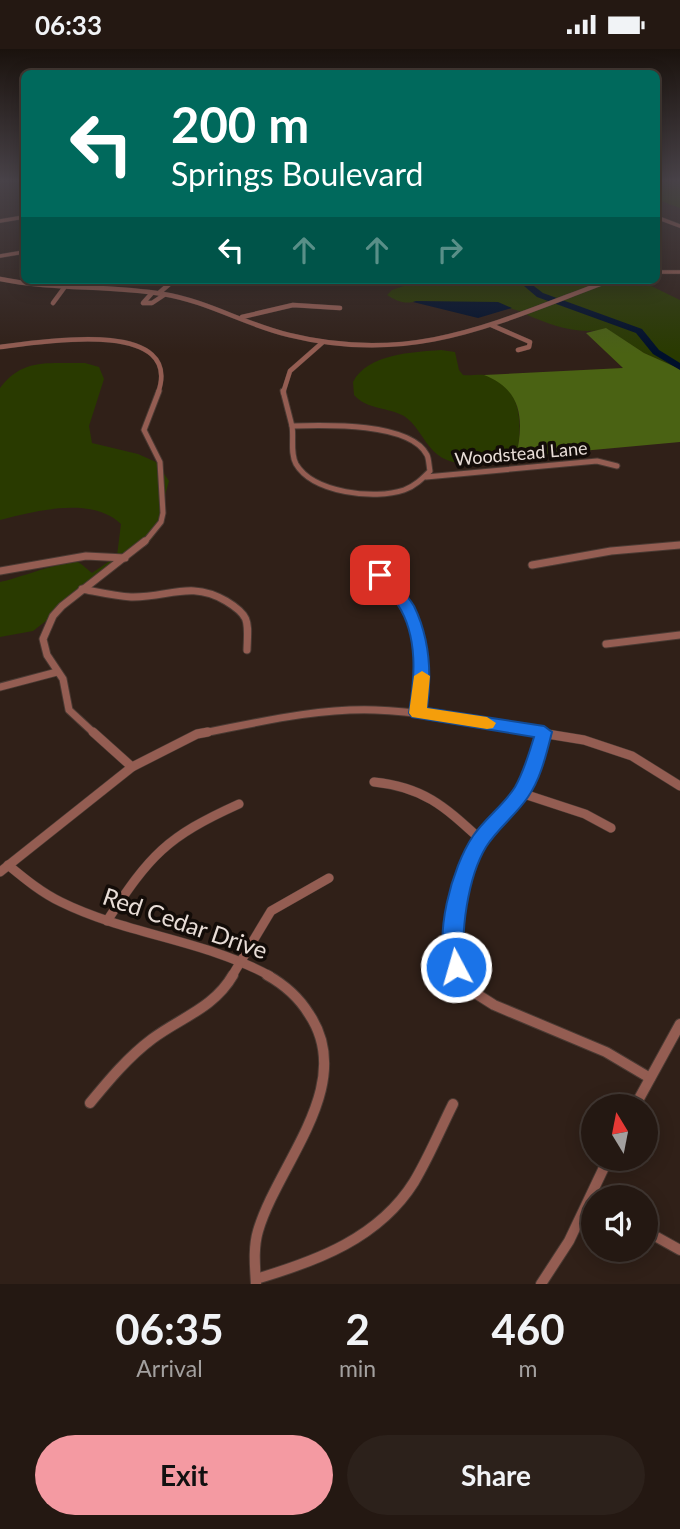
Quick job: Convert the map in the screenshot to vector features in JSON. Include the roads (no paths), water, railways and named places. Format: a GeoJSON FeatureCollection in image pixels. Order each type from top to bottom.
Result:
{"type":"FeatureCollection","features":[{"type":"Feature","properties":{"kind":"street"},"geometry":{"type":"LineString","coordinates":[[0,256],[21,252]]}},
{"type":"Feature","properties":{"kind":"street"},"geometry":{"type":"LineString","coordinates":[[660,272],[680,272]]}},
{"type":"Feature","properties":{"kind":"street"},"geometry":{"type":"LineString","coordinates":[[0,279],[21,282]]}},
{"type":"Feature","properties":{"kind":"street"},"geometry":{"type":"LineString","coordinates":[[36,284],[158,294],[202,303],[287,335],[323,342],[386,345],[416,344],[460,336],[600,284]]}},
{"type":"Feature","properties":{"kind":"street"},"geometry":{"type":"LineString","coordinates":[[158,294],[169,284]]}},
{"type":"Feature","properties":{"kind":"street"},"geometry":{"type":"LineString","coordinates":[[53,303],[64,288]]}},
{"type":"Feature","properties":{"kind":"street"},"geometry":{"type":"LineString","coordinates":[[241,318],[293,305],[340,307]]}},
{"type":"Feature","properties":{"kind":"street"},"geometry":{"type":"LineString","coordinates":[[491,325],[530,342],[529,347],[518,350]]}},
{"type":"Feature","properties":{"kind":"street"},"geometry":{"type":"LineString","coordinates":[[0,347],[115,340],[150,351],[158,358],[162,372],[144,430],[160,462],[163,513],[153,534],[126,558],[82,589],[53,617],[43,639],[47,655],[63,679],[69,710],[132,767]]}},
{"type":"Feature","properties":{"kind":"street","name":"Woodstead Lane"},"geometry":{"type":"LineString","coordinates":[[323,342],[291,369],[282,391],[292,426],[295,462],[306,475],[325,485],[352,493],[376,495],[404,489],[426,477],[597,461],[618,466]]}},
{"type":"Feature","properties":{"kind":"street"},"geometry":{"type":"LineString","coordinates":[[292,426],[357,426],[400,437],[427,454],[431,466],[426,477]]}},
{"type":"Feature","properties":{"kind":"street"},"geometry":{"type":"LineString","coordinates":[[532,565],[611,551],[680,545]]}},
{"type":"Feature","properties":{"kind":"street"},"geometry":{"type":"LineString","coordinates":[[0,571],[86,556],[126,558]]}},
{"type":"Feature","properties":{"kind":"street"},"geometry":{"type":"LineString","coordinates":[[380,575],[406,605],[420,644],[422,685],[418,713]]}},
{"type":"Feature","properties":{"kind":"street"},"geometry":{"type":"LineString","coordinates":[[82,589],[131,597],[192,590],[209,591],[243,611],[248,622],[247,650]]}},
{"type":"Feature","properties":{"kind":"street"},"geometry":{"type":"LineString","coordinates":[[606,644],[680,635]]}},
{"type":"Feature","properties":{"kind":"street"},"geometry":{"type":"LineString","coordinates":[[0,687],[57,672]]}},
{"type":"Feature","properties":{"kind":"street"},"geometry":{"type":"LineString","coordinates":[[4,868],[132,767],[197,734],[339,710],[418,713],[584,740],[632,756],[680,786]]}},
{"type":"Feature","properties":{"kind":"street"},"geometry":{"type":"LineString","coordinates":[[544,732],[533,768],[521,793],[481,839],[468,862],[453,928],[452,951],[463,981],[472,991],[494,1005],[606,1052],[650,1077]]}},
{"type":"Feature","properties":{"kind":"street"},"geometry":{"type":"LineString","coordinates":[[374,782],[398,783],[430,795],[481,839]]}},
{"type":"Feature","properties":{"kind":"street"},"geometry":{"type":"LineString","coordinates":[[521,793],[585,814],[611,828]]}},
{"type":"Feature","properties":{"kind":"street"},"geometry":{"type":"LineString","coordinates":[[107,921],[141,871],[160,849],[211,817],[239,804]]}},
{"type":"Feature","properties":{"kind":"street","name":"Red Cedar Drive"},"geometry":{"type":"LineString","coordinates":[[4,868],[42,893],[107,921],[240,961],[274,977],[316,1016],[324,1038],[325,1068],[320,1094],[308,1129],[275,1188],[257,1233],[256,1281]]}},
{"type":"Feature","properties":{"kind":"street"},"geometry":{"type":"LineString","coordinates":[[90,1103],[124,1063],[152,1039],[212,1002],[228,983],[271,911],[329,878]]}},
{"type":"Feature","properties":{"kind":"street"},"geometry":{"type":"LineString","coordinates":[[641,1094],[680,1024]]}},
{"type":"Feature","properties":{"kind":"street"},"geometry":{"type":"LineString","coordinates":[[256,1281],[305,1266],[340,1249],[379,1223],[412,1184],[453,1104]]}},
{"type":"Feature","properties":{"kind":"street"},"geometry":{"type":"LineString","coordinates":[[541,1284],[581,1220]]}},
{"type":"Feature","properties":{"kind":"street"},"geometry":{"type":"LineString","coordinates":[[658,1238],[680,1250]]}},
{"type":"Feature","properties":{"kind":"water"},"geometry":{"type":"Polygon","coordinates":[[[413,302],[498,302],[512,308],[478,318],[413,302]]]}},
{"type":"Feature","properties":{"kind":"waterway"},"geometry":{"type":"LineString","coordinates":[[526,284],[540,295],[639,331],[656,352],[680,367]]}}]}
